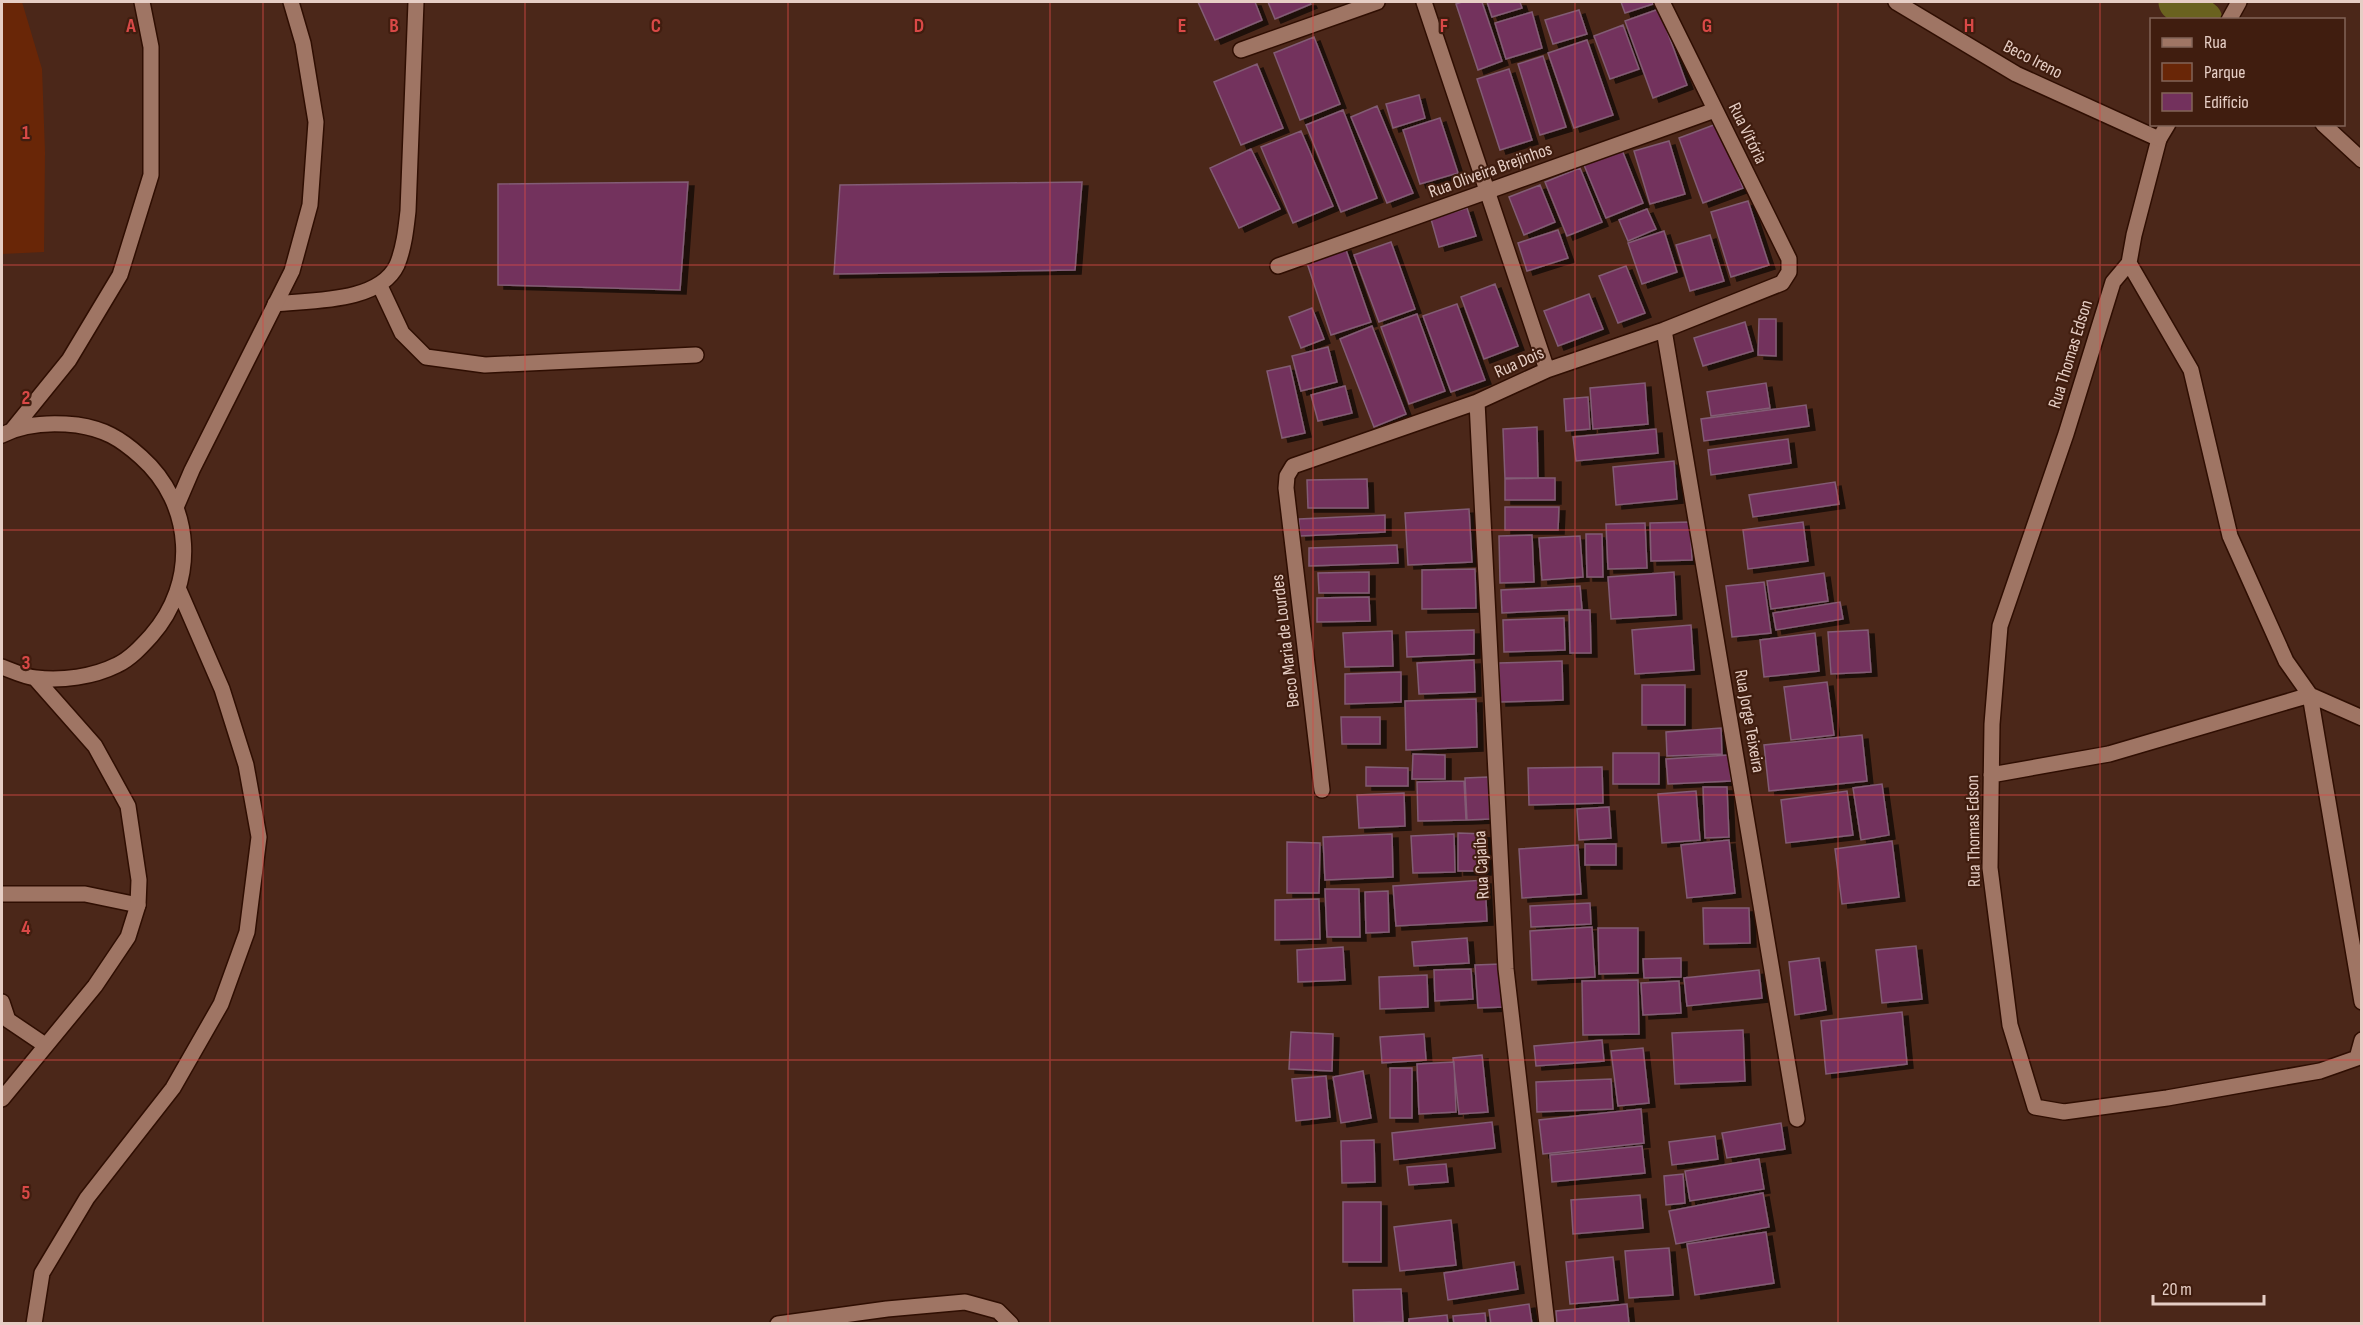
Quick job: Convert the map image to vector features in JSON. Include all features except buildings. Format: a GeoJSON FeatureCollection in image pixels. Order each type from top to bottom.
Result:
{"type":"FeatureCollection","features":[{"type":"Feature","properties":{"kind":"street"},"geometry":{"type":"LineString","coordinates":[[7,432],[69,360],[120,275],[151,175],[151,47],[142,2]]}},
{"type":"Feature","properties":{"kind":"street"},"geometry":{"type":"LineString","coordinates":[[177,506],[192,470],[292,271],[310,205],[316,122],[303,43],[291,2]]}},
{"type":"Feature","properties":{"kind":"street"},"geometry":{"type":"LineString","coordinates":[[275,304],[358,294],[380,286],[396,267],[404,242],[408,211],[416,2]]}},
{"type":"Feature","properties":{"kind":"street"},"geometry":{"type":"LineString","coordinates":[[1241,50],[1377,2]]}},
{"type":"Feature","properties":{"kind":"street"},"geometry":{"type":"LineString","coordinates":[[1424,2],[1546,370]]}},
{"type":"Feature","properties":{"kind":"street","name":"Rua Vitória"},"geometry":{"type":"LineString","coordinates":[[1662,2],[1789,259],[1789,272],[1782,283]]}},
{"type":"Feature","properties":{"kind":"street","name":"Beco Ireno"},"geometry":{"type":"LineString","coordinates":[[1896,2],[2016,74],[2159,139]]}},
{"type":"Feature","properties":{"kind":"street"},"geometry":{"type":"LineString","coordinates":[[2230,18],[2239,2]]}},
{"type":"Feature","properties":{"kind":"street","name":"Rua Oliveira Brejinhos"},"geometry":{"type":"LineString","coordinates":[[1278,266],[1715,111]]}},
{"type":"Feature","properties":{"kind":"street","name":"Rua Thomas Edson"},"geometry":{"type":"LineString","coordinates":[[2167,126],[2159,139],[2129,263],[2113,282],[2066,434],[2000,626],[1992,724],[1990,868],[2008,1013],[2035,1107],[2064,1112],[2167,1098],[2320,1071],[2357,1058],[2361,1040]]}},
{"type":"Feature","properties":{"kind":"street"},"geometry":{"type":"LineString","coordinates":[[2325,126],[2361,160]]}},
{"type":"Feature","properties":{"kind":"street"},"geometry":{"type":"LineString","coordinates":[[2129,263],[2191,370],[2230,536],[2286,661],[2310,695],[2361,1002]]}},
{"type":"Feature","properties":{"kind":"street","name":"Rua Dois"},"geometry":{"type":"LineString","coordinates":[[1286,488],[1287,476],[1293,466],[1477,402],[1546,370],[1664,330],[1782,283]]}},
{"type":"Feature","properties":{"kind":"street"},"geometry":{"type":"LineString","coordinates":[[380,286],[402,333],[426,357],[485,365],[696,355]]}},
{"type":"Feature","properties":{"kind":"street","name":"Rua Jorge Teixeira"},"geometry":{"type":"LineString","coordinates":[[1664,330],[1797,1119]]}},
{"type":"Feature","properties":{"kind":"street","name":"Rua Cajaíba"},"geometry":{"type":"LineString","coordinates":[[1477,402],[1506,969],[1547,1323]]}},
{"type":"Feature","properties":{"kind":"street"},"geometry":{"type":"LineString","coordinates":[[2,667],[35,678],[71,679],[117,665],[139,650],[163,623],[179,590],[185,547],[177,506],[157,471],[121,439],[92,428],[53,422],[7,432]]}},
{"type":"Feature","properties":{"kind":"street","name":"Beco Maria de Lourdes"},"geometry":{"type":"LineString","coordinates":[[1286,488],[1322,790]]}},
{"type":"Feature","properties":{"kind":"street"},"geometry":{"type":"LineString","coordinates":[[34,1323],[42,1273],[87,1198],[173,1088],[221,1004],[247,932],[259,837],[246,765],[222,689],[179,590]]}},
{"type":"Feature","properties":{"kind":"street"},"geometry":{"type":"LineString","coordinates":[[2,1099],[95,986],[128,937],[138,905],[139,880],[128,806],[95,746],[35,678]]}},
{"type":"Feature","properties":{"kind":"street"},"geometry":{"type":"LineString","coordinates":[[1991,775],[2109,754],[2310,695],[2361,718]]}},
{"type":"Feature","properties":{"kind":"street"},"geometry":{"type":"LineString","coordinates":[[2,894],[86,894],[138,905]]}},
{"type":"Feature","properties":{"kind":"street"},"geometry":{"type":"LineString","coordinates":[[2,1002],[8,1020],[45,1045]]}},
{"type":"Feature","properties":{"kind":"street"},"geometry":{"type":"LineString","coordinates":[[778,1323],[965,1302],[998,1311],[1011,1323]]}},
{"type":"Feature","properties":{"kind":"green space"},"geometry":{"type":"Polygon","coordinates":[[[2,2],[22,2],[42,69],[45,152],[44,252],[2,254],[2,2]]]}},
{"type":"Feature","properties":{"kind":"waterway"},"geometry":{"type":"LineString","coordinates":[[2178,2],[2200,18]]}}]}
